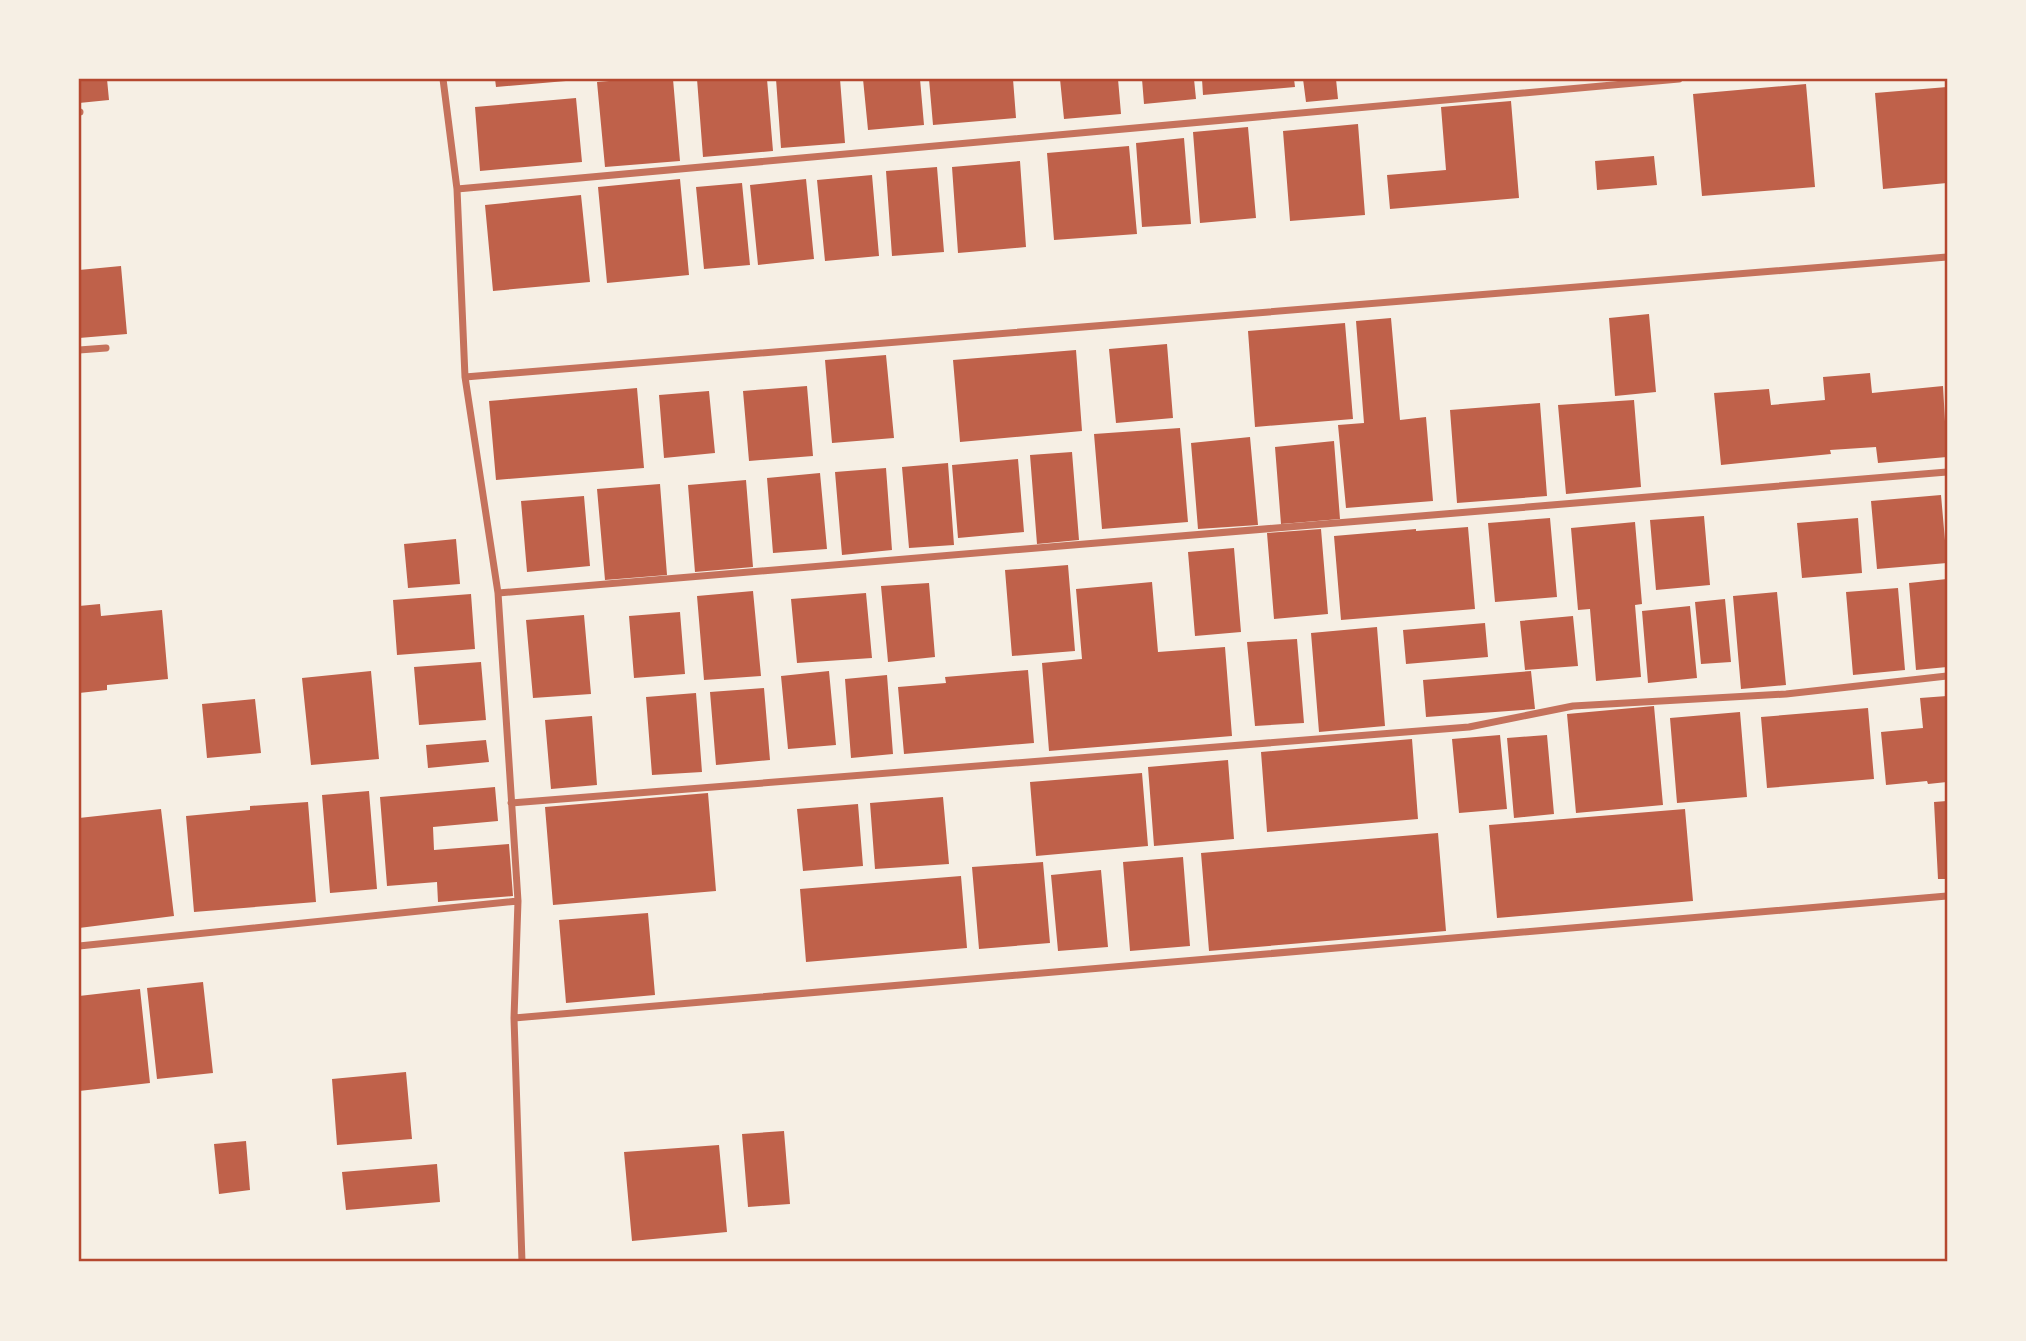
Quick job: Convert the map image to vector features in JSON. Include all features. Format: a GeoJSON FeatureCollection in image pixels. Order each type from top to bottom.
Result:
{"type":"FeatureCollection","features":[{"type":"Feature","properties":{"kind":"street"},"geometry":{"type":"LineString","coordinates":[[443,79],[457,189],[466,377],[498,593],[518,901],[514,1017],[523,1262]]}},
{"type":"Feature","properties":{"kind":"street"},"geometry":{"type":"LineString","coordinates":[[457,189],[1679,79]]}},
{"type":"Feature","properties":{"kind":"street"},"geometry":{"type":"LineString","coordinates":[[466,377],[1947,257]]}},
{"type":"Feature","properties":{"kind":"street"},"geometry":{"type":"LineString","coordinates":[[79,350],[106,348]]}},
{"type":"Feature","properties":{"kind":"street"},"geometry":{"type":"LineString","coordinates":[[498,593],[1947,472]]}},
{"type":"Feature","properties":{"kind":"street"},"geometry":{"type":"LineString","coordinates":[[511,803],[1469,727],[1573,706],[1786,694],[1947,676]]}},
{"type":"Feature","properties":{"kind":"street"},"geometry":{"type":"LineString","coordinates":[[514,1017],[1947,896]]}},
{"type":"Feature","properties":{"kind":"street"},"geometry":{"type":"LineString","coordinates":[[79,946],[518,901]]}},
{"type":"Feature","properties":{"kind":"building"},"geometry":{"type":"Polygon","coordinates":[[[79,79],[107,79],[109,100],[79,103],[79,79]]]}},
{"type":"Feature","properties":{"kind":"building"},"geometry":{"type":"Polygon","coordinates":[[[495,79],[566,79],[566,81],[496,87],[495,79]]]}},
{"type":"Feature","properties":{"kind":"building"},"geometry":{"type":"Polygon","coordinates":[[[673,79],[680,161],[605,167],[597,82],[673,79]]]}},
{"type":"Feature","properties":{"kind":"building"},"geometry":{"type":"Polygon","coordinates":[[[697,79],[767,79],[773,151],[703,157],[697,79]]]}},
{"type":"Feature","properties":{"kind":"building"},"geometry":{"type":"Polygon","coordinates":[[[776,79],[840,79],[845,143],[781,148],[776,79]]]}},
{"type":"Feature","properties":{"kind":"building"},"geometry":{"type":"Polygon","coordinates":[[[863,79],[920,79],[924,125],[868,130],[863,79]]]}},
{"type":"Feature","properties":{"kind":"building"},"geometry":{"type":"Polygon","coordinates":[[[929,79],[1013,79],[1016,118],[933,125],[929,79]]]}},
{"type":"Feature","properties":{"kind":"building"},"geometry":{"type":"Polygon","coordinates":[[[1060,79],[1118,79],[1121,114],[1064,119],[1060,79]]]}},
{"type":"Feature","properties":{"kind":"building"},"geometry":{"type":"Polygon","coordinates":[[[1142,79],[1194,79],[1196,99],[1144,104],[1142,79]]]}},
{"type":"Feature","properties":{"kind":"building"},"geometry":{"type":"Polygon","coordinates":[[[1202,79],[1294,79],[1295,87],[1203,95],[1202,79]]]}},
{"type":"Feature","properties":{"kind":"building"},"geometry":{"type":"Polygon","coordinates":[[[1303,79],[1336,79],[1338,99],[1306,102],[1303,79]]]}},
{"type":"Feature","properties":{"kind":"building"},"geometry":{"type":"Polygon","coordinates":[[[1806,84],[1815,187],[1702,196],[1693,94],[1806,84]]]}},
{"type":"Feature","properties":{"kind":"building"},"geometry":{"type":"Polygon","coordinates":[[[1947,87],[1947,183],[1883,189],[1875,93],[1947,87]]]}},
{"type":"Feature","properties":{"kind":"building"},"geometry":{"type":"Polygon","coordinates":[[[576,98],[582,162],[480,171],[475,107],[576,98]]]}},
{"type":"Feature","properties":{"kind":"building"},"geometry":{"type":"Polygon","coordinates":[[[1511,101],[1519,198],[1390,209],[1387,175],[1446,170],[1441,107],[1511,101]]]}},
{"type":"Feature","properties":{"kind":"building"},"geometry":{"type":"Polygon","coordinates":[[[1358,124],[1365,215],[1290,221],[1283,131],[1358,124]]]}},
{"type":"Feature","properties":{"kind":"building"},"geometry":{"type":"Polygon","coordinates":[[[1248,127],[1256,218],[1200,223],[1193,132],[1248,127]]]}},
{"type":"Feature","properties":{"kind":"building"},"geometry":{"type":"Polygon","coordinates":[[[1184,138],[1191,224],[1142,227],[1136,143],[1184,138]]]}},
{"type":"Feature","properties":{"kind":"building"},"geometry":{"type":"Polygon","coordinates":[[[1129,146],[1137,234],[1054,240],[1047,153],[1129,146]]]}},
{"type":"Feature","properties":{"kind":"building"},"geometry":{"type":"Polygon","coordinates":[[[1654,156],[1657,185],[1597,190],[1595,161],[1654,156]]]}},
{"type":"Feature","properties":{"kind":"building"},"geometry":{"type":"Polygon","coordinates":[[[1020,161],[1026,247],[958,253],[952,167],[1020,161]]]}},
{"type":"Feature","properties":{"kind":"building"},"geometry":{"type":"Polygon","coordinates":[[[937,167],[944,252],[892,256],[886,171],[937,167]]]}},
{"type":"Feature","properties":{"kind":"building"},"geometry":{"type":"Polygon","coordinates":[[[872,175],[879,256],[825,261],[817,180],[872,175]]]}},
{"type":"Feature","properties":{"kind":"building"},"geometry":{"type":"Polygon","coordinates":[[[680,179],[689,275],[607,283],[598,187],[680,179]]]}},
{"type":"Feature","properties":{"kind":"building"},"geometry":{"type":"Polygon","coordinates":[[[806,179],[814,259],[758,265],[750,185],[806,179]]]}},
{"type":"Feature","properties":{"kind":"building"},"geometry":{"type":"Polygon","coordinates":[[[742,183],[750,265],[704,269],[696,187],[742,183]]]}},
{"type":"Feature","properties":{"kind":"building"},"geometry":{"type":"Polygon","coordinates":[[[581,195],[590,282],[493,291],[485,205],[581,195]]]}},
{"type":"Feature","properties":{"kind":"building"},"geometry":{"type":"Polygon","coordinates":[[[121,266],[127,334],[79,338],[79,270],[121,266]]]}},
{"type":"Feature","properties":{"kind":"building"},"geometry":{"type":"Polygon","coordinates":[[[1649,314],[1656,392],[1615,396],[1609,318],[1649,314]]]}},
{"type":"Feature","properties":{"kind":"building"},"geometry":{"type":"Polygon","coordinates":[[[1391,318],[1400,420],[1426,417],[1433,501],[1346,508],[1338,425],[1364,423],[1356,321],[1391,318]]]}},
{"type":"Feature","properties":{"kind":"building"},"geometry":{"type":"Polygon","coordinates":[[[1345,323],[1353,419],[1255,427],[1248,331],[1345,323]]]}},
{"type":"Feature","properties":{"kind":"building"},"geometry":{"type":"Polygon","coordinates":[[[1167,344],[1173,418],[1116,423],[1109,349],[1167,344]]]}},
{"type":"Feature","properties":{"kind":"building"},"geometry":{"type":"Polygon","coordinates":[[[1076,350],[1082,431],[960,442],[953,360],[1076,350]]]}},
{"type":"Feature","properties":{"kind":"building"},"geometry":{"type":"Polygon","coordinates":[[[886,355],[894,438],[832,443],[825,360],[886,355]]]}},
{"type":"Feature","properties":{"kind":"building"},"geometry":{"type":"Polygon","coordinates":[[[1870,373],[1872,393],[1943,386],[1947,457],[1878,463],[1876,447],[1830,450],[1831,454],[1721,465],[1714,393],[1769,389],[1771,405],[1825,400],[1823,377],[1870,373]]]}},
{"type":"Feature","properties":{"kind":"building"},"geometry":{"type":"Polygon","coordinates":[[[807,386],[813,456],[749,461],[743,391],[807,386]]]}},
{"type":"Feature","properties":{"kind":"building"},"geometry":{"type":"Polygon","coordinates":[[[637,388],[644,468],[496,480],[489,401],[637,388]]]}},
{"type":"Feature","properties":{"kind":"building"},"geometry":{"type":"Polygon","coordinates":[[[709,391],[715,453],[664,458],[659,395],[709,391]]]}},
{"type":"Feature","properties":{"kind":"building"},"geometry":{"type":"Polygon","coordinates":[[[1634,400],[1641,487],[1566,494],[1558,405],[1634,400]]]}},
{"type":"Feature","properties":{"kind":"building"},"geometry":{"type":"Polygon","coordinates":[[[1540,403],[1547,496],[1457,503],[1450,410],[1540,403]]]}},
{"type":"Feature","properties":{"kind":"building"},"geometry":{"type":"Polygon","coordinates":[[[1180,428],[1188,522],[1102,529],[1094,434],[1180,428]]]}},
{"type":"Feature","properties":{"kind":"building"},"geometry":{"type":"Polygon","coordinates":[[[1250,437],[1258,525],[1198,529],[1191,443],[1250,437]]]}},
{"type":"Feature","properties":{"kind":"building"},"geometry":{"type":"Polygon","coordinates":[[[1334,441],[1340,519],[1281,524],[1275,447],[1334,441]]]}},
{"type":"Feature","properties":{"kind":"building"},"geometry":{"type":"Polygon","coordinates":[[[1072,452],[1079,540],[1037,544],[1030,455],[1072,452]]]}},
{"type":"Feature","properties":{"kind":"building"},"geometry":{"type":"Polygon","coordinates":[[[1018,459],[1024,532],[958,538],[952,465],[1018,459]]]}},
{"type":"Feature","properties":{"kind":"building"},"geometry":{"type":"Polygon","coordinates":[[[948,463],[954,545],[909,548],[902,467],[948,463]]]}},
{"type":"Feature","properties":{"kind":"building"},"geometry":{"type":"Polygon","coordinates":[[[886,468],[892,550],[842,555],[835,472],[886,468]]]}},
{"type":"Feature","properties":{"kind":"building"},"geometry":{"type":"Polygon","coordinates":[[[820,473],[827,549],[773,553],[767,478],[820,473]]]}},
{"type":"Feature","properties":{"kind":"building"},"geometry":{"type":"Polygon","coordinates":[[[746,480],[753,567],[695,572],[688,485],[746,480]]]}},
{"type":"Feature","properties":{"kind":"building"},"geometry":{"type":"Polygon","coordinates":[[[660,484],[667,575],[605,580],[597,489],[660,484]]]}},
{"type":"Feature","properties":{"kind":"building"},"geometry":{"type":"Polygon","coordinates":[[[1941,495],[1947,563],[1877,569],[1871,501],[1941,495]]]}},
{"type":"Feature","properties":{"kind":"building"},"geometry":{"type":"Polygon","coordinates":[[[584,496],[590,566],[527,572],[521,501],[584,496]]]}},
{"type":"Feature","properties":{"kind":"building"},"geometry":{"type":"Polygon","coordinates":[[[1704,516],[1710,585],[1656,590],[1650,520],[1704,516]]]}},
{"type":"Feature","properties":{"kind":"building"},"geometry":{"type":"Polygon","coordinates":[[[1550,518],[1557,597],[1495,602],[1488,523],[1550,518]]]}},
{"type":"Feature","properties":{"kind":"building"},"geometry":{"type":"Polygon","coordinates":[[[1858,518],[1862,573],[1802,578],[1797,523],[1858,518]]]}},
{"type":"Feature","properties":{"kind":"building"},"geometry":{"type":"Polygon","coordinates":[[[1635,522],[1642,604],[1635,605],[1641,677],[1596,681],[1590,609],[1578,610],[1571,528],[1635,522]]]}},
{"type":"Feature","properties":{"kind":"building"},"geometry":{"type":"Polygon","coordinates":[[[1468,527],[1475,609],[1341,620],[1334,536],[1468,527]]]}},
{"type":"Feature","properties":{"kind":"building"},"geometry":{"type":"Polygon","coordinates":[[[1321,529],[1328,614],[1274,619],[1267,533],[1321,529]]]}},
{"type":"Feature","properties":{"kind":"building"},"geometry":{"type":"Polygon","coordinates":[[[456,539],[460,584],[408,588],[404,544],[456,539]]]}},
{"type":"Feature","properties":{"kind":"building"},"geometry":{"type":"Polygon","coordinates":[[[1234,548],[1241,632],[1195,636],[1188,552],[1234,548]]]}},
{"type":"Feature","properties":{"kind":"building"},"geometry":{"type":"Polygon","coordinates":[[[1068,565],[1075,651],[1012,656],[1005,570],[1068,565]]]}},
{"type":"Feature","properties":{"kind":"building"},"geometry":{"type":"Polygon","coordinates":[[[1947,579],[1947,667],[1916,670],[1909,583],[1947,579]]]}},
{"type":"Feature","properties":{"kind":"building"},"geometry":{"type":"Polygon","coordinates":[[[1152,582],[1158,652],[1225,647],[1232,736],[1049,751],[1042,663],[1082,659],[1076,589],[1152,582]]]}},
{"type":"Feature","properties":{"kind":"building"},"geometry":{"type":"Polygon","coordinates":[[[929,583],[935,657],[888,662],[881,586],[929,583]]]}},
{"type":"Feature","properties":{"kind":"building"},"geometry":{"type":"Polygon","coordinates":[[[1898,588],[1905,670],[1853,675],[1846,592],[1898,588]]]}},
{"type":"Feature","properties":{"kind":"building"},"geometry":{"type":"Polygon","coordinates":[[[753,591],[761,676],[704,680],[697,596],[753,591]]]}},
{"type":"Feature","properties":{"kind":"building"},"geometry":{"type":"Polygon","coordinates":[[[1777,592],[1786,685],[1741,689],[1733,596],[1777,592]]]}},
{"type":"Feature","properties":{"kind":"building"},"geometry":{"type":"Polygon","coordinates":[[[866,593],[872,658],[797,663],[791,599],[866,593]]]}},
{"type":"Feature","properties":{"kind":"building"},"geometry":{"type":"Polygon","coordinates":[[[471,594],[475,649],[397,655],[393,600],[471,594]]]}},
{"type":"Feature","properties":{"kind":"building"},"geometry":{"type":"Polygon","coordinates":[[[1725,599],[1731,662],[1701,664],[1695,602],[1725,599]]]}},
{"type":"Feature","properties":{"kind":"building"},"geometry":{"type":"Polygon","coordinates":[[[100,604],[101,616],[162,610],[168,679],[107,685],[107,690],[79,693],[79,606],[100,604]]]}},
{"type":"Feature","properties":{"kind":"building"},"geometry":{"type":"Polygon","coordinates":[[[1690,606],[1697,678],[1648,683],[1642,611],[1690,606]]]}},
{"type":"Feature","properties":{"kind":"building"},"geometry":{"type":"Polygon","coordinates":[[[680,612],[685,674],[634,678],[629,616],[680,612]]]}},
{"type":"Feature","properties":{"kind":"building"},"geometry":{"type":"Polygon","coordinates":[[[584,615],[591,694],[533,698],[526,620],[584,615]]]}},
{"type":"Feature","properties":{"kind":"building"},"geometry":{"type":"Polygon","coordinates":[[[1573,616],[1578,666],[1525,670],[1520,621],[1573,616]]]}},
{"type":"Feature","properties":{"kind":"building"},"geometry":{"type":"Polygon","coordinates":[[[1485,623],[1488,657],[1406,664],[1403,630],[1485,623]]]}},
{"type":"Feature","properties":{"kind":"building"},"geometry":{"type":"Polygon","coordinates":[[[1377,627],[1385,726],[1319,732],[1311,633],[1377,627]]]}},
{"type":"Feature","properties":{"kind":"building"},"geometry":{"type":"Polygon","coordinates":[[[1297,639],[1304,723],[1255,726],[1247,642],[1297,639]]]}},
{"type":"Feature","properties":{"kind":"building"},"geometry":{"type":"Polygon","coordinates":[[[481,662],[486,720],[419,725],[414,667],[481,662]]]}},
{"type":"Feature","properties":{"kind":"building"},"geometry":{"type":"Polygon","coordinates":[[[1028,670],[1034,743],[904,754],[898,687],[946,683],[945,677],[1028,670]]]}},
{"type":"Feature","properties":{"kind":"building"},"geometry":{"type":"Polygon","coordinates":[[[371,671],[379,759],[311,765],[302,678],[371,671]]]}},
{"type":"Feature","properties":{"kind":"building"},"geometry":{"type":"Polygon","coordinates":[[[829,671],[836,745],[788,749],[781,676],[829,671]]]}},
{"type":"Feature","properties":{"kind":"building"},"geometry":{"type":"Polygon","coordinates":[[[1531,671],[1535,709],[1426,717],[1423,680],[1531,671]]]}},
{"type":"Feature","properties":{"kind":"building"},"geometry":{"type":"Polygon","coordinates":[[[887,675],[893,754],[851,758],[845,679],[887,675]]]}},
{"type":"Feature","properties":{"kind":"building"},"geometry":{"type":"Polygon","coordinates":[[[764,688],[770,760],[716,765],[710,692],[764,688]]]}},
{"type":"Feature","properties":{"kind":"building"},"geometry":{"type":"Polygon","coordinates":[[[696,693],[702,772],[652,775],[646,697],[696,693]]]}},
{"type":"Feature","properties":{"kind":"building"},"geometry":{"type":"Polygon","coordinates":[[[1947,696],[1947,782],[1886,785],[1881,732],[1923,728],[1920,698],[1947,696]]]}},
{"type":"Feature","properties":{"kind":"building"},"geometry":{"type":"Polygon","coordinates":[[[255,699],[261,753],[207,758],[202,704],[255,699]]]}},
{"type":"Feature","properties":{"kind":"building"},"geometry":{"type":"Polygon","coordinates":[[[1654,706],[1663,805],[1576,813],[1567,714],[1654,706]]]}},
{"type":"Feature","properties":{"kind":"building"},"geometry":{"type":"Polygon","coordinates":[[[1868,708],[1874,779],[1767,788],[1761,717],[1868,708]]]}},
{"type":"Feature","properties":{"kind":"building"},"geometry":{"type":"Polygon","coordinates":[[[1740,712],[1747,797],[1677,803],[1670,718],[1740,712]]]}},
{"type":"Feature","properties":{"kind":"building"},"geometry":{"type":"Polygon","coordinates":[[[592,716],[597,785],[551,789],[545,720],[592,716]]]}},
{"type":"Feature","properties":{"kind":"building"},"geometry":{"type":"Polygon","coordinates":[[[1500,735],[1507,809],[1459,813],[1452,739],[1500,735]]]}},
{"type":"Feature","properties":{"kind":"building"},"geometry":{"type":"Polygon","coordinates":[[[1547,735],[1554,814],[1514,818],[1507,738],[1547,735]]]}},
{"type":"Feature","properties":{"kind":"building"},"geometry":{"type":"Polygon","coordinates":[[[1412,739],[1418,819],[1267,832],[1261,752],[1412,739]]]}},
{"type":"Feature","properties":{"kind":"building"},"geometry":{"type":"Polygon","coordinates":[[[486,740],[489,762],[428,768],[426,745],[486,740]]]}},
{"type":"Feature","properties":{"kind":"building"},"geometry":{"type":"Polygon","coordinates":[[[1228,760],[1234,839],[1154,846],[1148,767],[1228,760]]]}},
{"type":"Feature","properties":{"kind":"building"},"geometry":{"type":"Polygon","coordinates":[[[1142,773],[1148,846],[1036,856],[1030,782],[1142,773]]]}},
{"type":"Feature","properties":{"kind":"building"},"geometry":{"type":"Polygon","coordinates":[[[495,787],[498,821],[433,827],[434,850],[509,844],[513,896],[438,902],[437,882],[387,886],[380,797],[495,787]]]}},
{"type":"Feature","properties":{"kind":"building"},"geometry":{"type":"Polygon","coordinates":[[[369,791],[377,889],[330,893],[322,795],[369,791]]]}},
{"type":"Feature","properties":{"kind":"building"},"geometry":{"type":"Polygon","coordinates":[[[708,793],[716,891],[553,905],[545,807],[708,793]]]}},
{"type":"Feature","properties":{"kind":"building"},"geometry":{"type":"Polygon","coordinates":[[[943,797],[949,864],[875,869],[870,803],[943,797]]]}},
{"type":"Feature","properties":{"kind":"building"},"geometry":{"type":"Polygon","coordinates":[[[1947,801],[1947,879],[1938,879],[1934,802],[1947,801]]]}},
{"type":"Feature","properties":{"kind":"building"},"geometry":{"type":"Polygon","coordinates":[[[308,802],[316,902],[194,912],[186,816],[250,810],[250,806],[308,802]]]}},
{"type":"Feature","properties":{"kind":"building"},"geometry":{"type":"Polygon","coordinates":[[[858,804],[863,866],[803,871],[797,809],[858,804]]]}},
{"type":"Feature","properties":{"kind":"building"},"geometry":{"type":"Polygon","coordinates":[[[161,809],[174,916],[79,928],[79,818],[161,809]]]}},
{"type":"Feature","properties":{"kind":"building"},"geometry":{"type":"Polygon","coordinates":[[[1685,809],[1693,901],[1497,918],[1489,825],[1685,809]]]}},
{"type":"Feature","properties":{"kind":"building"},"geometry":{"type":"Polygon","coordinates":[[[1438,833],[1446,931],[1209,951],[1201,853],[1438,833]]]}},
{"type":"Feature","properties":{"kind":"building"},"geometry":{"type":"Polygon","coordinates":[[[1183,857],[1190,946],[1130,951],[1123,862],[1183,857]]]}},
{"type":"Feature","properties":{"kind":"building"},"geometry":{"type":"Polygon","coordinates":[[[1043,862],[1050,943],[979,949],[972,867],[1043,862]]]}},
{"type":"Feature","properties":{"kind":"building"},"geometry":{"type":"Polygon","coordinates":[[[1101,870],[1108,947],[1058,951],[1051,875],[1101,870]]]}},
{"type":"Feature","properties":{"kind":"building"},"geometry":{"type":"Polygon","coordinates":[[[961,876],[967,948],[806,962],[800,889],[961,876]]]}},
{"type":"Feature","properties":{"kind":"building"},"geometry":{"type":"Polygon","coordinates":[[[648,913],[655,995],[566,1003],[559,920],[648,913]]]}},
{"type":"Feature","properties":{"kind":"building"},"geometry":{"type":"Polygon","coordinates":[[[203,982],[213,1073],[157,1079],[147,988],[203,982]]]}},
{"type":"Feature","properties":{"kind":"building"},"geometry":{"type":"Polygon","coordinates":[[[140,989],[150,1083],[79,1091],[79,996],[140,989]]]}},
{"type":"Feature","properties":{"kind":"building"},"geometry":{"type":"Polygon","coordinates":[[[406,1072],[412,1139],[337,1145],[332,1079],[406,1072]]]}},
{"type":"Feature","properties":{"kind":"building"},"geometry":{"type":"Polygon","coordinates":[[[784,1131],[790,1204],[748,1207],[742,1134],[784,1131]]]}},
{"type":"Feature","properties":{"kind":"building"},"geometry":{"type":"Polygon","coordinates":[[[246,1141],[250,1190],[219,1194],[214,1144],[246,1141]]]}},
{"type":"Feature","properties":{"kind":"building"},"geometry":{"type":"Polygon","coordinates":[[[719,1145],[727,1232],[632,1241],[624,1152],[719,1145]]]}},
{"type":"Feature","properties":{"kind":"building"},"geometry":{"type":"Polygon","coordinates":[[[437,1164],[440,1202],[346,1210],[342,1172],[437,1164]]]}}]}
